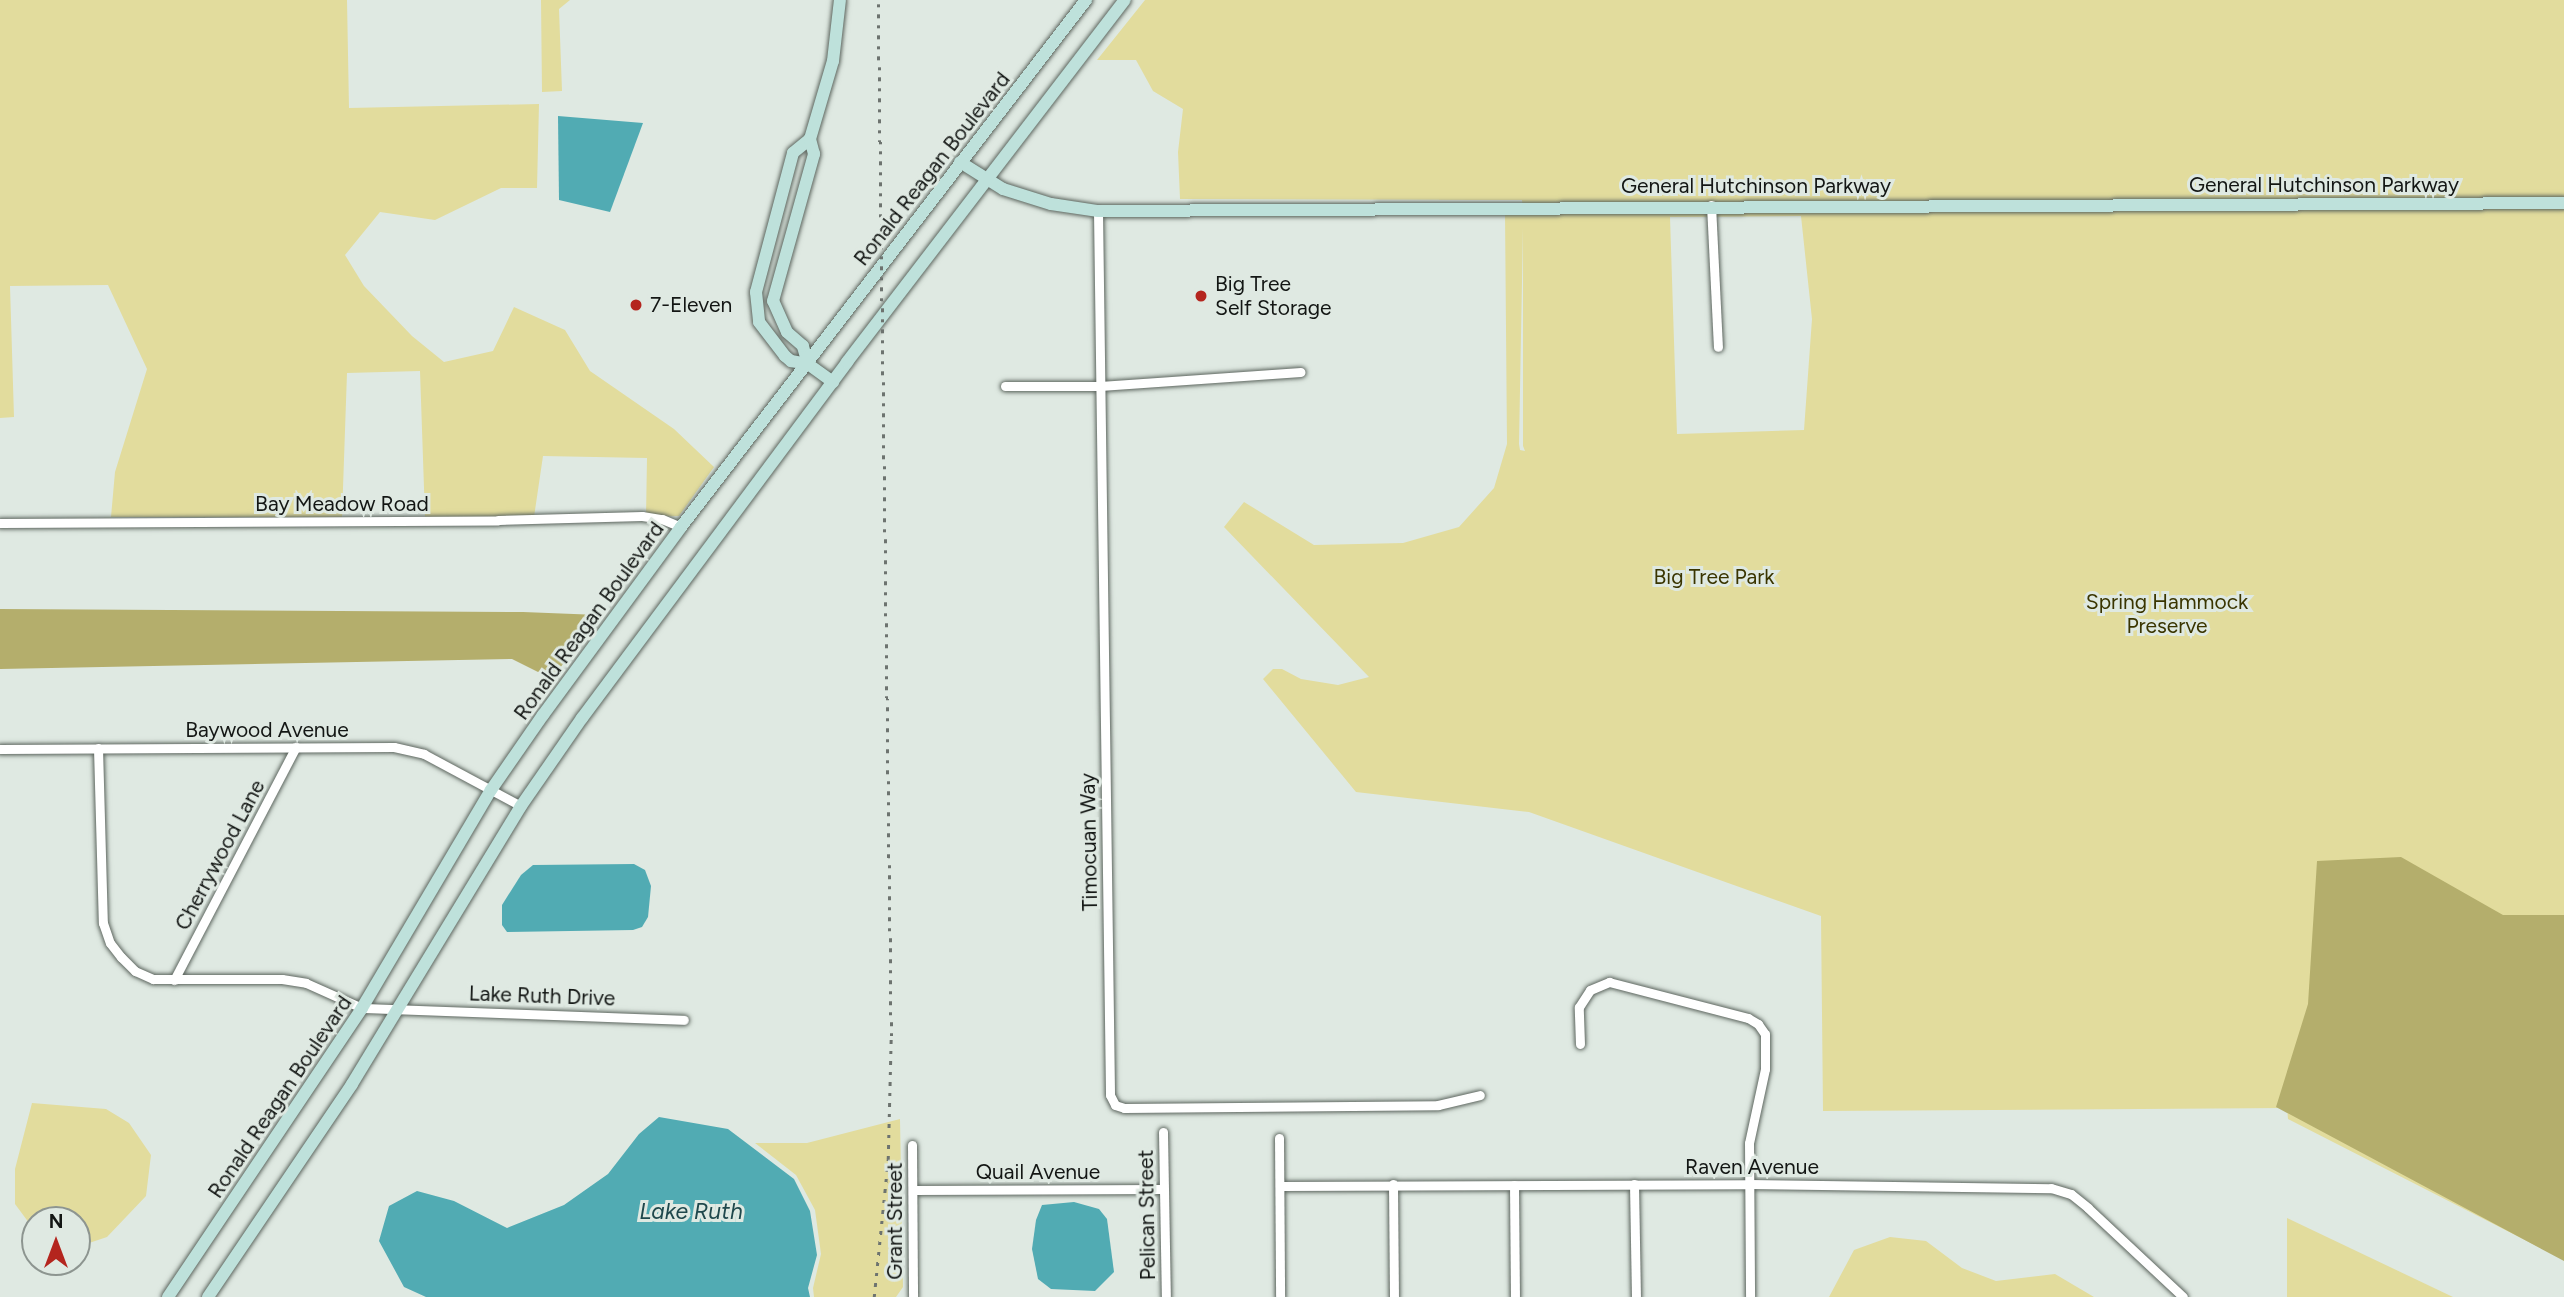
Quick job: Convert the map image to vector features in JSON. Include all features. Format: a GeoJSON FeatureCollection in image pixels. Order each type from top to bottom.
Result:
{"type":"FeatureCollection","features":[{"type":"Feature","properties":{"kind":"main road"},"geometry":{"type":"LineString","coordinates":[[807,364],[803,346],[787,332],[773,301],[814,155],[810,139],[833,61],[840,0]]}},
{"type":"Feature","properties":{"kind":"main road","name":"Ronald Reagan Boulevard"},"geometry":{"type":"LineString","coordinates":[[169,1297],[362,1008],[491,790],[681,527],[1086,0]]}},
{"type":"Feature","properties":{"kind":"main road"},"geometry":{"type":"LineString","coordinates":[[208,1297],[352,1084],[521,806],[634,646],[1125,0]]}},
{"type":"Feature","properties":{"kind":"main road"},"geometry":{"type":"LineString","coordinates":[[810,139],[793,153],[756,292],[759,322],[785,356],[807,364],[833,382]]}},
{"type":"Feature","properties":{"kind":"main road","name":"General Hutchinson Parkway"},"geometry":{"type":"LineString","coordinates":[[960,162],[1003,189],[1051,204],[1098,211],[1711,205],[2564,204]]}},
{"type":"Feature","properties":{"kind":"street"},"geometry":{"type":"LineString","coordinates":[[1711,205],[1718,347]]}},
{"type":"Feature","properties":{"kind":"street","name":"Timocuan Way"},"geometry":{"type":"LineString","coordinates":[[1098,211],[1110,1095],[1115,1104],[1124,1108],[1438,1104],[1480,1095]]}},
{"type":"Feature","properties":{"kind":"street"},"geometry":{"type":"LineString","coordinates":[[1005,386],[1100,386],[1301,372]]}},
{"type":"Feature","properties":{"kind":"street","name":"Bay Meadow Road"},"geometry":{"type":"LineString","coordinates":[[0,523],[498,520],[642,516],[662,519],[681,527]]}},
{"type":"Feature","properties":{"kind":"street","name":"Cherrywood Lane"},"geometry":{"type":"LineString","coordinates":[[174,979],[296,747]]}},
{"type":"Feature","properties":{"kind":"street","name":"Baywood Avenue"},"geometry":{"type":"LineString","coordinates":[[0,749],[394,747],[424,754],[521,806]]}},
{"type":"Feature","properties":{"kind":"street"},"geometry":{"type":"LineString","coordinates":[[98,748],[103,923],[110,943],[135,971],[153,979],[282,979],[306,983],[362,1008]]}},
{"type":"Feature","properties":{"kind":"street"},"geometry":{"type":"LineString","coordinates":[[1580,1044],[1579,1007],[1590,990],[1609,982],[1748,1018],[1758,1024],[1765,1034],[1767,1051],[1751,1127],[1750,1297]]}},
{"type":"Feature","properties":{"kind":"street","name":"Lake Ruth Drive"},"geometry":{"type":"LineString","coordinates":[[362,1008],[400,1007],[684,1020]]}},
{"type":"Feature","properties":{"kind":"street","name":"Pelican Street"},"geometry":{"type":"LineString","coordinates":[[1163,1132],[1166,1297]]}},
{"type":"Feature","properties":{"kind":"street"},"geometry":{"type":"LineString","coordinates":[[1279,1138],[1280,1297]]}},
{"type":"Feature","properties":{"kind":"street","name":"Grant Street"},"geometry":{"type":"LineString","coordinates":[[912,1145],[913,1297]]}},
{"type":"Feature","properties":{"kind":"street"},"geometry":{"type":"LineString","coordinates":[[1392,1184],[1394,1297]]}},
{"type":"Feature","properties":{"kind":"street"},"geometry":{"type":"LineString","coordinates":[[1634,1184],[1636,1297]]}},
{"type":"Feature","properties":{"kind":"street","name":"Raven Avenue"},"geometry":{"type":"LineString","coordinates":[[1280,1186],[1749,1184],[2052,1188],[2071,1194],[2088,1208],[2183,1297]]}},
{"type":"Feature","properties":{"kind":"street"},"geometry":{"type":"LineString","coordinates":[[1514,1185],[1515,1297]]}},
{"type":"Feature","properties":{"kind":"street","name":"Quail Avenue"},"geometry":{"type":"LineString","coordinates":[[913,1190],[1164,1189]]}},
{"type":"Feature","properties":{"kind":"green space"},"geometry":{"type":"Polygon","coordinates":[[[0,0],[347,0],[349,108],[539,104],[537,188],[501,188],[435,220],[380,212],[345,255],[364,286],[412,336],[444,362],[493,351],[514,307],[565,330],[590,371],[674,429],[714,467],[679,516],[646,517],[647,458],[543,456],[534,517],[425,517],[420,371],[347,373],[342,517],[111,517],[115,472],[147,369],[108,285],[10,286],[14,417],[0,418],[0,0]]]}},
{"type":"Feature","properties":{"kind":"green space"},"geometry":{"type":"Polygon","coordinates":[[[541,0],[570,0],[559,9],[562,91],[542,92],[541,0]]]}},
{"type":"Feature","properties":{"kind":"green space","name":"Spring Hammock Preserve"},"geometry":{"type":"Polygon","coordinates":[[[1145,0],[2564,0],[2564,1260],[2288,1119],[2287,1108],[1823,1111],[1821,916],[1529,812],[1356,792],[1263,679],[1273,669],[1282,669],[1301,679],[1338,685],[1369,677],[1224,527],[1244,502],[1314,545],[1403,543],[1459,527],[1494,488],[1507,444],[1505,213],[1523,213],[1522,200],[1180,199],[1178,152],[1183,109],[1153,91],[1136,60],[1097,60],[1145,0]],[[1801,216],[1670,217],[1677,434],[1804,430],[1812,319],[1801,216]],[[1523,228],[1519,444],[1520,450],[1525,451],[1523,446],[1523,228]]]}},
{"type":"Feature","properties":{"kind":"green space"},"geometry":{"type":"Polygon","coordinates":[[[32,1103],[106,1109],[129,1123],[151,1155],[146,1196],[107,1237],[91,1242],[91,1206],[21,1206],[21,1212],[15,1204],[15,1169],[32,1103]]]}},
{"type":"Feature","properties":{"kind":"green space"},"geometry":{"type":"Polygon","coordinates":[[[900,1119],[903,1287],[896,1297],[814,1297],[813,1288],[821,1254],[815,1210],[796,1175],[755,1143],[807,1143],[900,1119]]]}},
{"type":"Feature","properties":{"kind":"green space"},"geometry":{"type":"Polygon","coordinates":[[[2287,1218],[2453,1297],[2287,1297],[2287,1218]]]}},
{"type":"Feature","properties":{"kind":"green space"},"geometry":{"type":"Polygon","coordinates":[[[1890,1237],[1926,1241],[1962,1268],[1996,1281],[2055,1274],[2094,1297],[1829,1297],[1854,1250],[1890,1237]]]}},
{"type":"Feature","properties":{"kind":"shaded area"},"geometry":{"type":"Polygon","coordinates":[[[0,609],[523,612],[599,615],[552,679],[512,659],[0,669],[0,609]]]}},
{"type":"Feature","properties":{"kind":"shaded area"},"geometry":{"type":"Polygon","coordinates":[[[2401,857],[2503,915],[2564,915],[2564,1261],[2276,1107],[2308,1004],[2317,861],[2401,857]]]}},
{"type":"Feature","properties":{"kind":"water"},"geometry":{"type":"Polygon","coordinates":[[[558,116],[643,123],[610,212],[559,200],[558,116]]]}},
{"type":"Feature","properties":{"kind":"water"},"geometry":{"type":"Polygon","coordinates":[[[634,864],[645,870],[651,886],[648,917],[642,927],[633,930],[507,932],[502,925],[502,905],[521,875],[533,865],[634,864]]]}},
{"type":"Feature","properties":{"kind":"water","name":"Lake Ruth"},"geometry":{"type":"Polygon","coordinates":[[[659,1117],[728,1129],[794,1179],[810,1211],[817,1255],[808,1288],[810,1297],[426,1297],[404,1287],[379,1241],[389,1206],[417,1191],[454,1201],[507,1228],[564,1205],[608,1174],[639,1134],[659,1117]]]}},
{"type":"Feature","properties":{"kind":"water"},"geometry":{"type":"Polygon","coordinates":[[[1074,1202],[1099,1209],[1107,1219],[1114,1272],[1095,1291],[1051,1289],[1038,1279],[1032,1249],[1036,1220],[1042,1205],[1074,1202]]]}},
{"type":"Feature","properties":{"kind":"railway"},"geometry":{"type":"LineString","coordinates":[[874,1297],[888,1159],[891,1036],[878,0]]}},
{"type":"Feature","properties":{"kind":"place","name":"Big Tree Self Storage"},"geometry":{"type":"Point","coordinates":[1201,296]}},
{"type":"Feature","properties":{"kind":"place","name":"7-Eleven"},"geometry":{"type":"Point","coordinates":[636,305]}},
{"type":"Feature","properties":{"kind":"park label","name":"Big Tree Park"},"geometry":{"type":"Point","coordinates":[1714,577]}}]}
